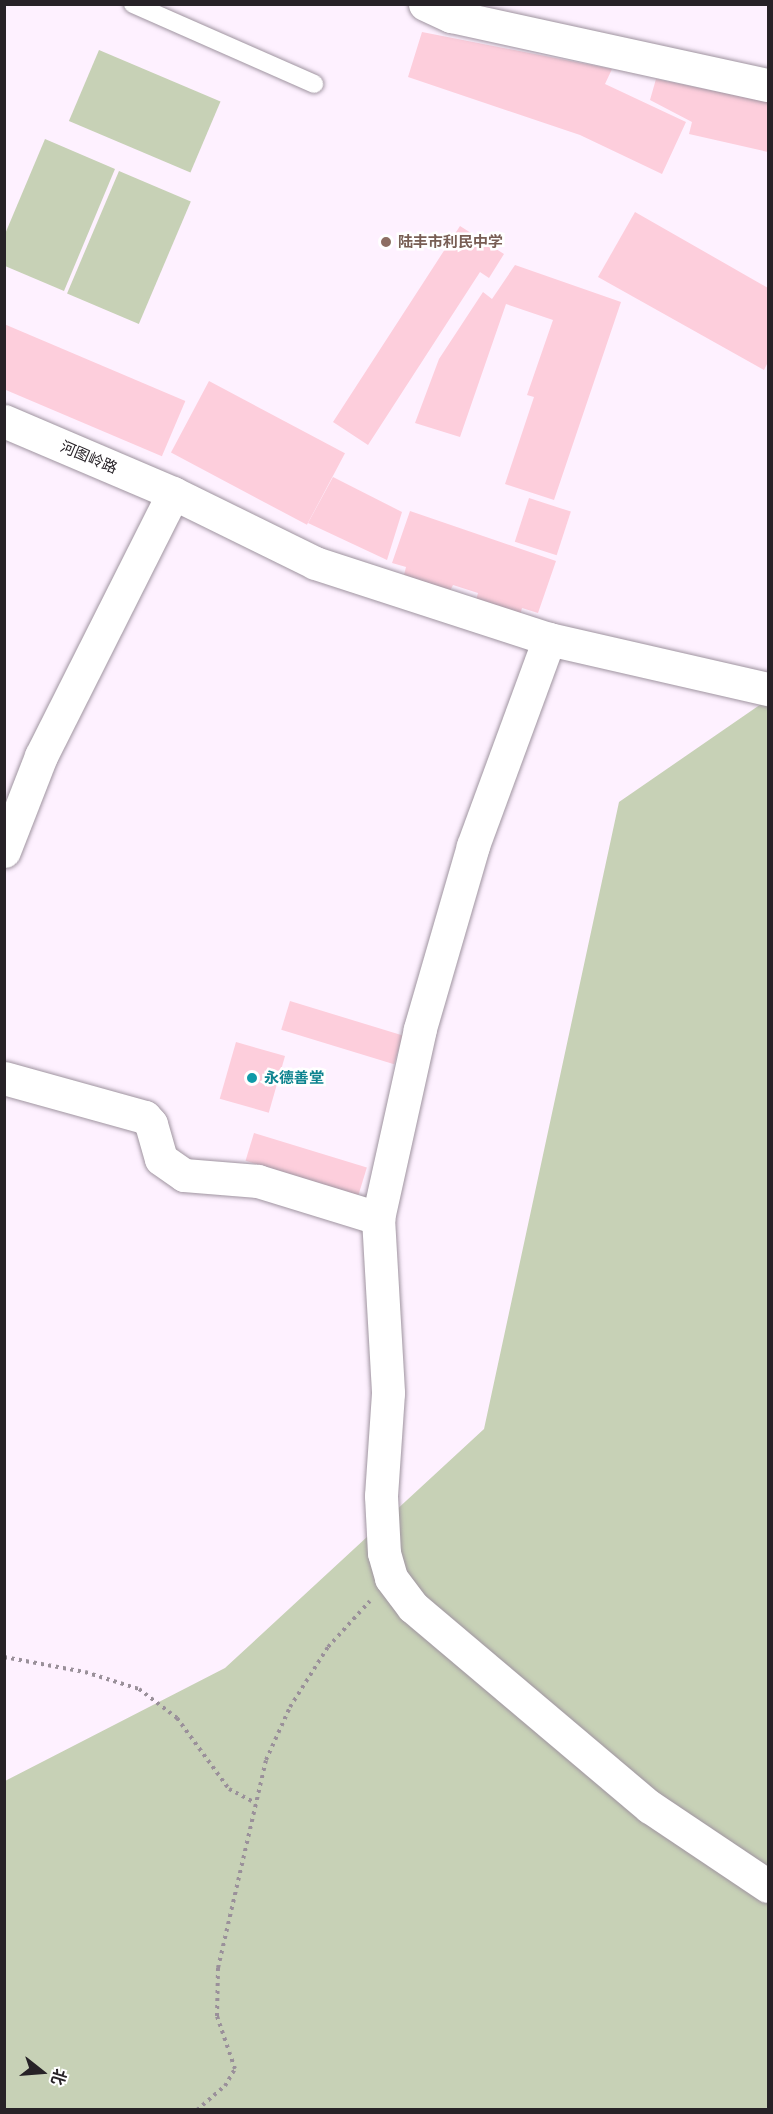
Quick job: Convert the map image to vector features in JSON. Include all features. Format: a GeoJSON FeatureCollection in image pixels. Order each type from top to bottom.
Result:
{"type":"FeatureCollection","features":[{"type":"Feature","properties":{"kind":"street"},"geometry":{"type":"LineString","coordinates":[[425,4],[451,16],[768,85]]}},
{"type":"Feature","properties":{"kind":"street","name":"河图岭路"},"geometry":{"type":"LineString","coordinates":[[4,421],[173,493],[315,563],[549,639],[768,689]]}},
{"type":"Feature","properties":{"kind":"street"},"geometry":{"type":"LineString","coordinates":[[4,851],[41,756],[173,493]]}},
{"type":"Feature","properties":{"kind":"street"},"geometry":{"type":"LineString","coordinates":[[549,639],[473,846],[420,1029],[378,1218],[388,1393],[381,1496],[384,1553],[391,1578],[413,1607],[650,1807],[768,1886]]}},
{"type":"Feature","properties":{"kind":"street"},"geometry":{"type":"LineString","coordinates":[[4,1078],[145,1117],[151,1124],[161,1159],[183,1175],[258,1181],[378,1218]]}},
{"type":"Feature","properties":{"kind":"lane"},"geometry":{"type":"LineString","coordinates":[[132,4],[314,84]]}},
{"type":"Feature","properties":{"kind":"path"},"geometry":{"type":"LineString","coordinates":[[197,2109],[225,2086],[235,2069],[217,2016],[218,1968],[266,1760],[290,1707],[328,1647],[391,1578]]}},
{"type":"Feature","properties":{"kind":"path"},"geometry":{"type":"LineString","coordinates":[[4,1657],[84,1672],[140,1689],[177,1718],[229,1789],[255,1803]]}},
{"type":"Feature","properties":{"kind":"green space"},"geometry":{"type":"Polygon","coordinates":[[[99,50],[221,102],[190,172],[69,121],[99,50]]]}},
{"type":"Feature","properties":{"kind":"green space"},"geometry":{"type":"Polygon","coordinates":[[[45,139],[115,169],[64,291],[5,266],[5,234],[45,139]]]}},
{"type":"Feature","properties":{"kind":"green space"},"geometry":{"type":"Polygon","coordinates":[[[119,171],[191,201],[139,324],[67,293],[119,171]]]}},
{"type":"Feature","properties":{"kind":"green space"},"geometry":{"type":"Polygon","coordinates":[[[764,702],[768,703],[768,2109],[5,2110],[5,1781],[225,1668],[484,1429],[619,802],[764,702]]]}},
{"type":"Feature","properties":{"kind":"building"},"geometry":{"type":"Polygon","coordinates":[[[422,32],[612,69],[605,84],[686,122],[662,174],[580,135],[408,77],[422,32]]]}},
{"type":"Feature","properties":{"kind":"building"},"geometry":{"type":"Polygon","coordinates":[[[656,79],[768,102],[768,152],[689,134],[692,122],[650,100],[656,79]]]}},
{"type":"Feature","properties":{"kind":"building"},"geometry":{"type":"Polygon","coordinates":[[[635,212],[768,288],[768,362],[764,370],[598,277],[635,212]]]}},
{"type":"Feature","properties":{"kind":"building"},"geometry":{"type":"Polygon","coordinates":[[[460,226],[504,254],[489,278],[480,272],[368,445],[333,422],[460,226]]]}},
{"type":"Feature","properties":{"kind":"building"},"geometry":{"type":"Polygon","coordinates":[[[515,265],[621,302],[554,500],[505,484],[534,397],[527,395],[553,320],[506,304],[460,437],[415,423],[439,359],[483,292],[492,299],[515,265]]]}},
{"type":"Feature","properties":{"kind":"building"},"geometry":{"type":"Polygon","coordinates":[[[4,324],[185,401],[162,456],[4,389],[4,324]]]}},
{"type":"Feature","properties":{"kind":"building"},"geometry":{"type":"Polygon","coordinates":[[[209,381],[345,453],[307,525],[171,453],[209,381]]]}},
{"type":"Feature","properties":{"kind":"building"},"geometry":{"type":"Polygon","coordinates":[[[333,477],[402,512],[387,560],[308,523],[333,477]]]}},
{"type":"Feature","properties":{"kind":"building"},"geometry":{"type":"Polygon","coordinates":[[[529,498],[571,512],[557,555],[515,542],[529,498]]]}},
{"type":"Feature","properties":{"kind":"building"},"geometry":{"type":"Polygon","coordinates":[[[410,511],[556,561],[538,613],[522,608],[520,615],[476,600],[478,593],[453,585],[450,591],[404,575],[406,567],[392,563],[410,511]]]}},
{"type":"Feature","properties":{"kind":"building"},"geometry":{"type":"Polygon","coordinates":[[[290,1001],[403,1035],[394,1064],[281,1030],[290,1001]]]}},
{"type":"Feature","properties":{"kind":"building","name":"永德善堂"},"geometry":{"type":"Polygon","coordinates":[[[236,1042],[285,1056],[269,1113],[220,1099],[236,1042]]]}},
{"type":"Feature","properties":{"kind":"building"},"geometry":{"type":"Polygon","coordinates":[[[254,1133],[367,1167],[358,1195],[246,1161],[254,1133]]]}},
{"type":"Feature","properties":{"kind":"place","name":"陆丰市利民中学"},"geometry":{"type":"Point","coordinates":[386,242]}},
{"type":"Feature","properties":{"kind":"place","name":"永德善堂"},"geometry":{"type":"Point","coordinates":[252,1078]}}]}
